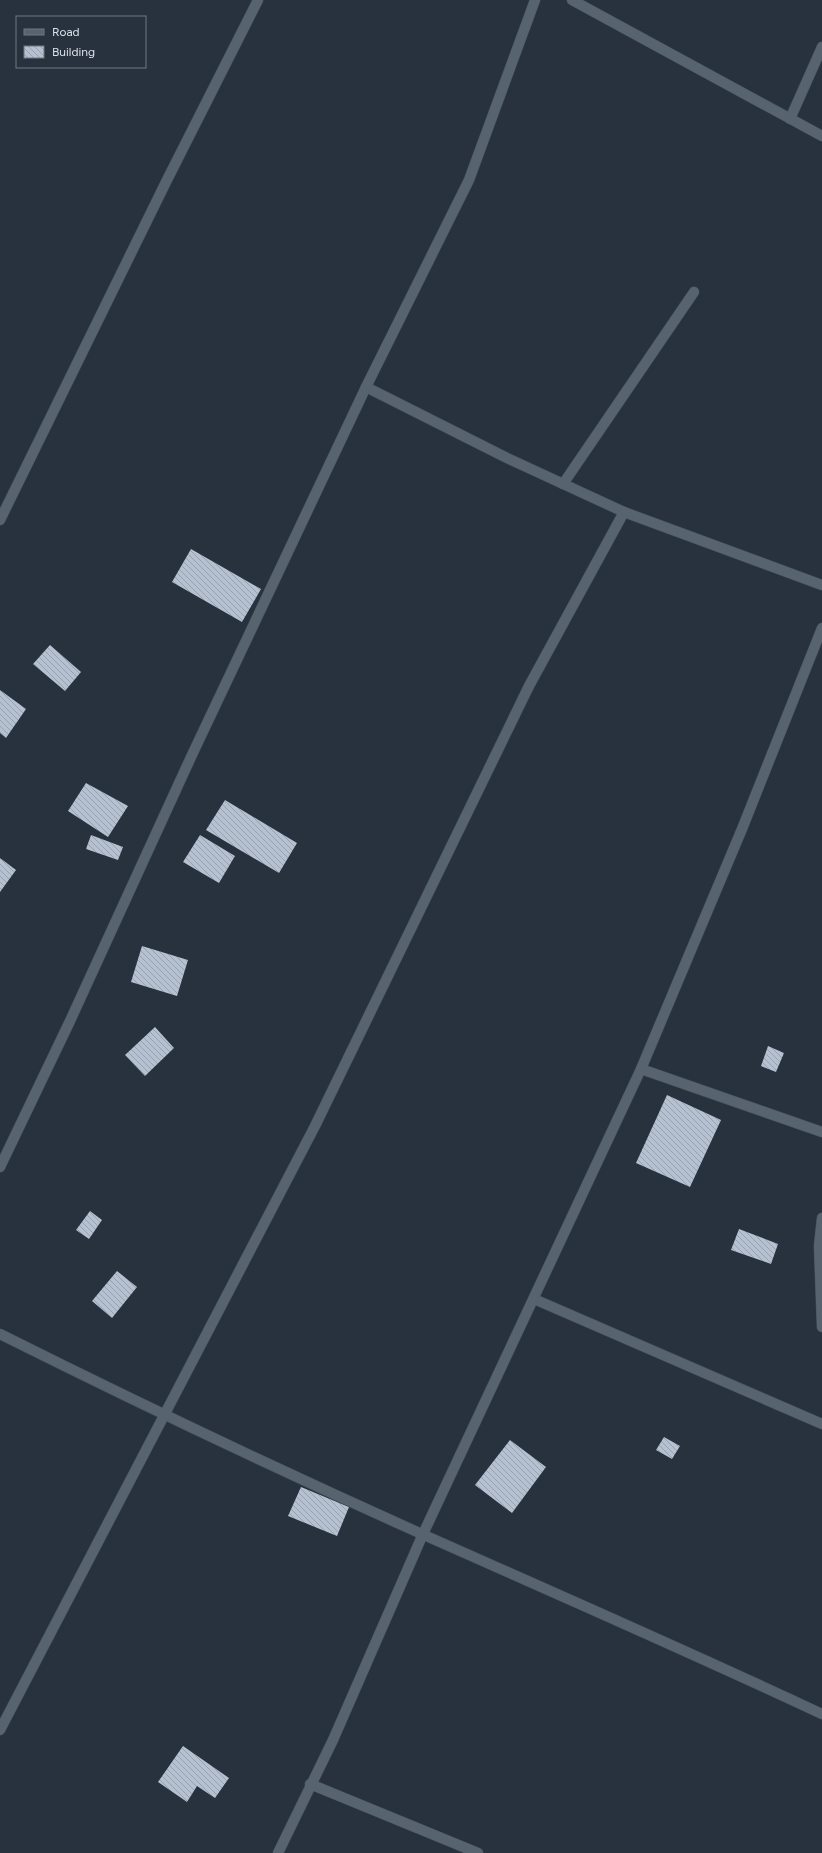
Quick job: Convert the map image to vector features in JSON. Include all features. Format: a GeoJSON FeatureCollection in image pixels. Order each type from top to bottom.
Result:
{"type":"FeatureCollection","features":[{"type":"Feature","properties":{"kind":"street"},"geometry":{"type":"LineString","coordinates":[[0,520],[166,182],[258,0]]}},
{"type":"Feature","properties":{"kind":"street"},"geometry":{"type":"LineString","coordinates":[[0,1167],[70,1022],[197,743],[366,387],[469,180],[535,0]]}},
{"type":"Feature","properties":{"kind":"street"},"geometry":{"type":"LineString","coordinates":[[572,0],[822,136]]}},
{"type":"Feature","properties":{"kind":"street"},"geometry":{"type":"LineString","coordinates":[[790,119],[822,47]]}},
{"type":"Feature","properties":{"kind":"street"},"geometry":{"type":"LineString","coordinates":[[563,484],[694,292]]}},
{"type":"Feature","properties":{"kind":"street"},"geometry":{"type":"LineString","coordinates":[[366,387],[507,458],[624,512],[822,585]]}},
{"type":"Feature","properties":{"kind":"street"},"geometry":{"type":"LineString","coordinates":[[0,1730],[315,1126],[529,686],[624,512]]}},
{"type":"Feature","properties":{"kind":"street"},"geometry":{"type":"LineString","coordinates":[[278,1853],[310,1784],[333,1740],[423,1534],[534,1299],[594,1166],[641,1069],[742,829],[822,628]]}},
{"type":"Feature","properties":{"kind":"street"},"geometry":{"type":"LineString","coordinates":[[641,1069],[822,1132]]}},
{"type":"Feature","properties":{"kind":"street"},"geometry":{"type":"LineString","coordinates":[[822,1218],[819,1246],[822,1327]]}},
{"type":"Feature","properties":{"kind":"street"},"geometry":{"type":"LineString","coordinates":[[534,1299],[822,1424]]}},
{"type":"Feature","properties":{"kind":"street"},"geometry":{"type":"LineString","coordinates":[[0,1334],[164,1415],[423,1534],[637,1628],[822,1714]]}},
{"type":"Feature","properties":{"kind":"street"},"geometry":{"type":"LineString","coordinates":[[310,1784],[478,1853]]}},
{"type":"Feature","properties":{"kind":"building"},"geometry":{"type":"Polygon","coordinates":[[[191,549],[261,589],[242,622],[172,582],[191,549]]]}},
{"type":"Feature","properties":{"kind":"building"},"geometry":{"type":"Polygon","coordinates":[[[50,645],[81,672],[65,691],[33,664],[50,645]]]}},
{"type":"Feature","properties":{"kind":"building"},"geometry":{"type":"Polygon","coordinates":[[[0,690],[26,709],[6,738],[0,733],[0,690]]]}},
{"type":"Feature","properties":{"kind":"building"},"geometry":{"type":"Polygon","coordinates":[[[86,783],[128,806],[108,837],[68,811],[86,783]]]}},
{"type":"Feature","properties":{"kind":"building"},"geometry":{"type":"Polygon","coordinates":[[[225,800],[297,843],[279,873],[206,830],[225,800]]]}},
{"type":"Feature","properties":{"kind":"building"},"geometry":{"type":"Polygon","coordinates":[[[91,835],[123,847],[118,860],[86,849],[91,835]]]}},
{"type":"Feature","properties":{"kind":"building"},"geometry":{"type":"Polygon","coordinates":[[[200,835],[235,856],[219,883],[183,862],[200,835]]]}},
{"type":"Feature","properties":{"kind":"building"},"geometry":{"type":"Polygon","coordinates":[[[0,858],[16,870],[0,892],[0,858]]]}},
{"type":"Feature","properties":{"kind":"building"},"geometry":{"type":"Polygon","coordinates":[[[142,946],[188,960],[177,996],[131,982],[142,946]]]}},
{"type":"Feature","properties":{"kind":"building"},"geometry":{"type":"Polygon","coordinates":[[[155,1027],[174,1048],[145,1076],[125,1055],[155,1027]]]}},
{"type":"Feature","properties":{"kind":"building"},"geometry":{"type":"Polygon","coordinates":[[[768,1046],[784,1053],[776,1072],[761,1066],[768,1046]]]}},
{"type":"Feature","properties":{"kind":"building"},"geometry":{"type":"Polygon","coordinates":[[[667,1095],[721,1120],[690,1187],[636,1163],[667,1095]]]}},
{"type":"Feature","properties":{"kind":"building"},"geometry":{"type":"Polygon","coordinates":[[[90,1211],[102,1220],[89,1239],[76,1230],[90,1211]]]}},
{"type":"Feature","properties":{"kind":"building"},"geometry":{"type":"Polygon","coordinates":[[[739,1229],[778,1244],[771,1264],[731,1250],[739,1229]]]}},
{"type":"Feature","properties":{"kind":"building"},"geometry":{"type":"Polygon","coordinates":[[[117,1271],[137,1287],[112,1318],[92,1301],[117,1271]]]}},
{"type":"Feature","properties":{"kind":"building"},"geometry":{"type":"Polygon","coordinates":[[[664,1437],[680,1446],[672,1459],[656,1450],[664,1437]]]}},
{"type":"Feature","properties":{"kind":"building"},"geometry":{"type":"Polygon","coordinates":[[[510,1440],[546,1467],[512,1513],[475,1485],[510,1440]]]}},
{"type":"Feature","properties":{"kind":"building"},"geometry":{"type":"Polygon","coordinates":[[[301,1487],[349,1507],[337,1536],[288,1516],[301,1487]]]}},
{"type":"Feature","properties":{"kind":"building"},"geometry":{"type":"Polygon","coordinates":[[[183,1746],[229,1778],[215,1798],[197,1786],[187,1802],[158,1782],[183,1746]]]}}]}
